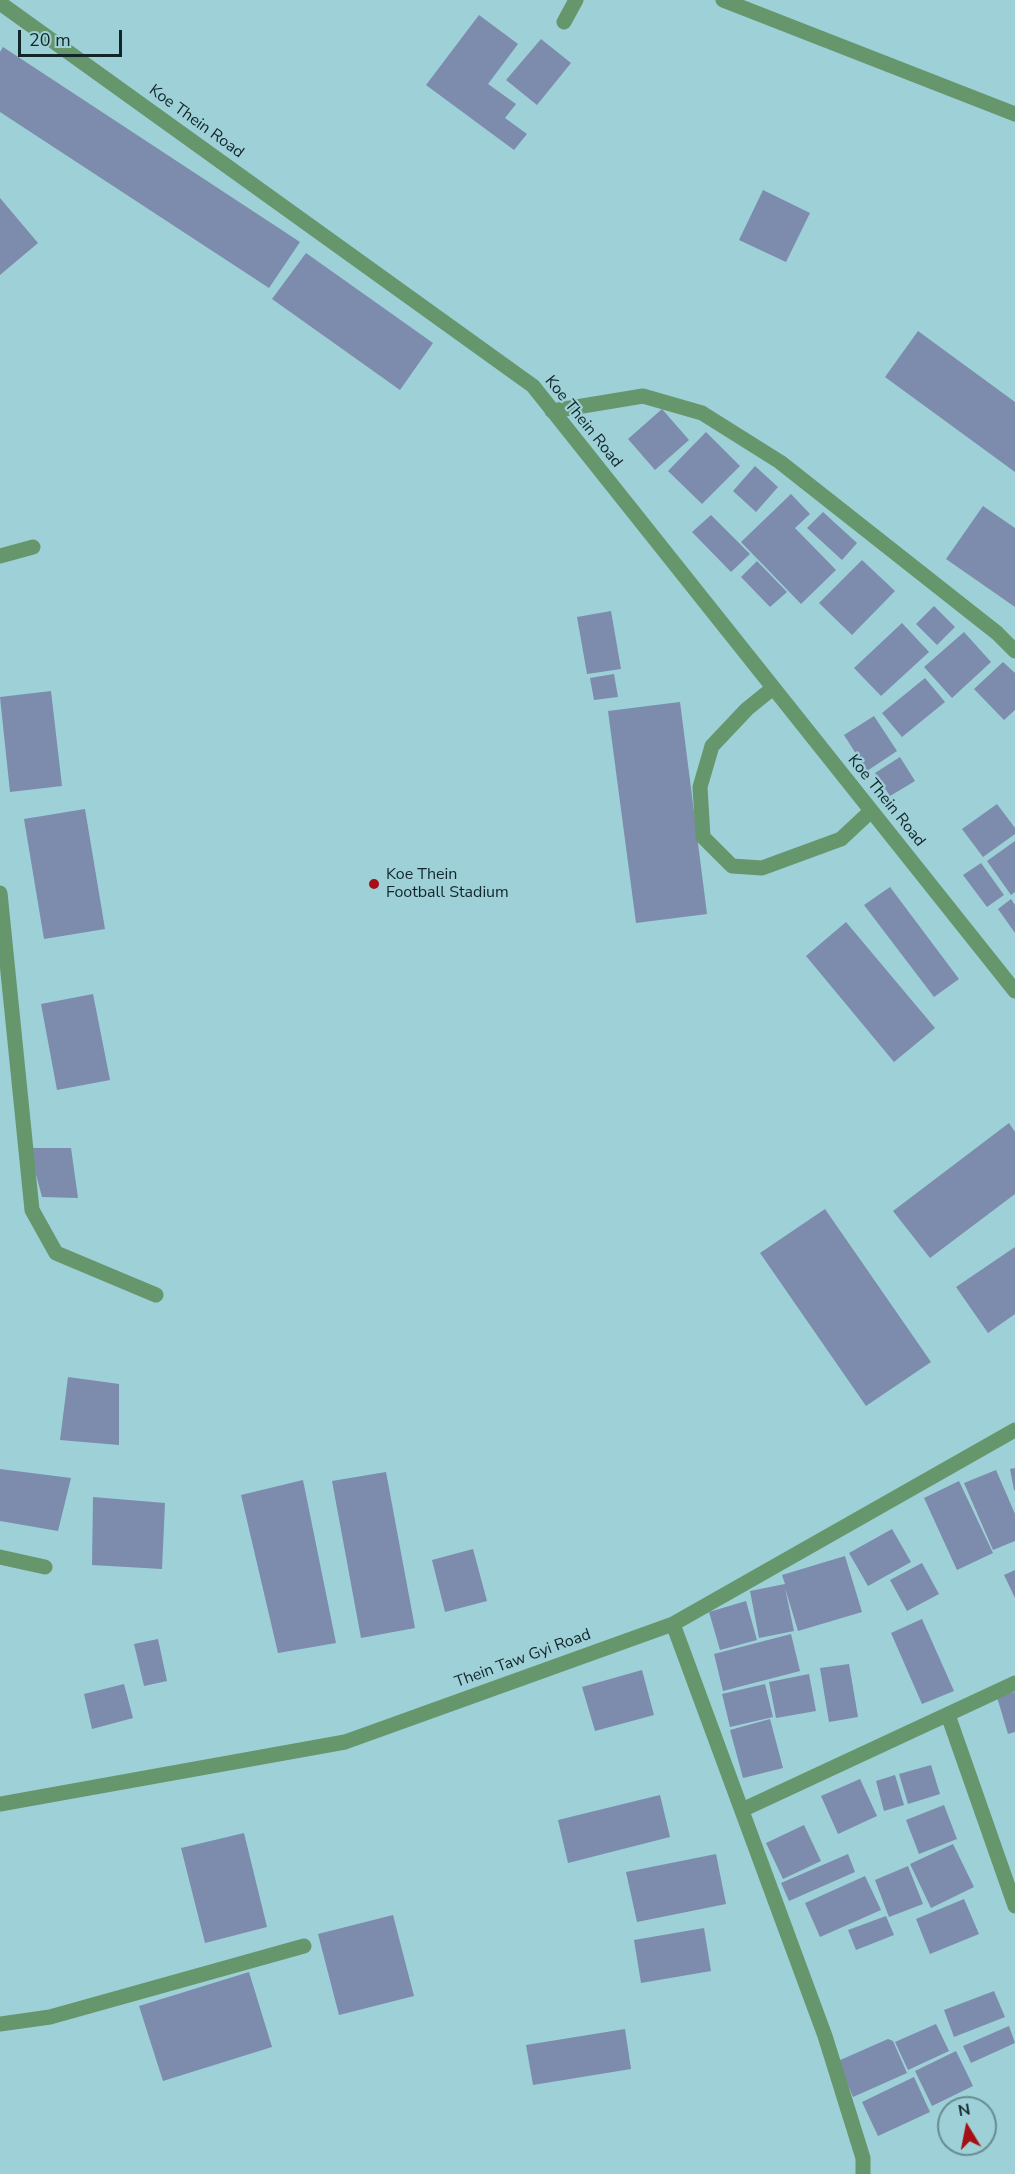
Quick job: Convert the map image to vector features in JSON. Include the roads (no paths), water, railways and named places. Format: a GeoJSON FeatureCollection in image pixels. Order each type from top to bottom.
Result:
{"type":"FeatureCollection","features":[{"type":"Feature","properties":{"kind":"street"},"geometry":{"type":"LineString","coordinates":[[564,22],[576,0]]}},
{"type":"Feature","properties":{"kind":"street"},"geometry":{"type":"LineString","coordinates":[[723,0],[1015,114]]}},
{"type":"Feature","properties":{"kind":"street","name":"Koe Thein Road"},"geometry":{"type":"LineString","coordinates":[[0,3],[532,386],[1015,991]]}},
{"type":"Feature","properties":{"kind":"street"},"geometry":{"type":"LineString","coordinates":[[552,411],[643,396],[702,413],[780,462],[997,633],[1015,651]]}},
{"type":"Feature","properties":{"kind":"street"},"geometry":{"type":"LineString","coordinates":[[0,556],[33,547]]}},
{"type":"Feature","properties":{"kind":"street"},"geometry":{"type":"LineString","coordinates":[[773,688],[747,708],[712,746],[699,787],[703,837],[732,866],[762,868],[841,839],[871,811]]}},
{"type":"Feature","properties":{"kind":"street"},"geometry":{"type":"LineString","coordinates":[[0,893],[32,1210],[56,1253],[156,1294]]}},
{"type":"Feature","properties":{"kind":"street","name":"Thein Taw Gyi Road"},"geometry":{"type":"LineString","coordinates":[[0,1804],[345,1742],[674,1624],[1015,1430]]}},
{"type":"Feature","properties":{"kind":"street"},"geometry":{"type":"LineString","coordinates":[[0,1557],[45,1567]]}},
{"type":"Feature","properties":{"kind":"street"},"geometry":{"type":"LineString","coordinates":[[674,1624],[825,2036],[863,2158],[863,2174]]}},
{"type":"Feature","properties":{"kind":"street"},"geometry":{"type":"LineString","coordinates":[[742,1810],[1015,1683]]}},
{"type":"Feature","properties":{"kind":"street"},"geometry":{"type":"LineString","coordinates":[[948,1714],[1015,1906]]}},
{"type":"Feature","properties":{"kind":"street"},"geometry":{"type":"LineString","coordinates":[[0,2024],[50,2017],[304,1946]]}},
{"type":"Feature","properties":{"kind":"place","name":"Koe Thein Football Stadium"},"geometry":{"type":"Point","coordinates":[374,884]}}]}
